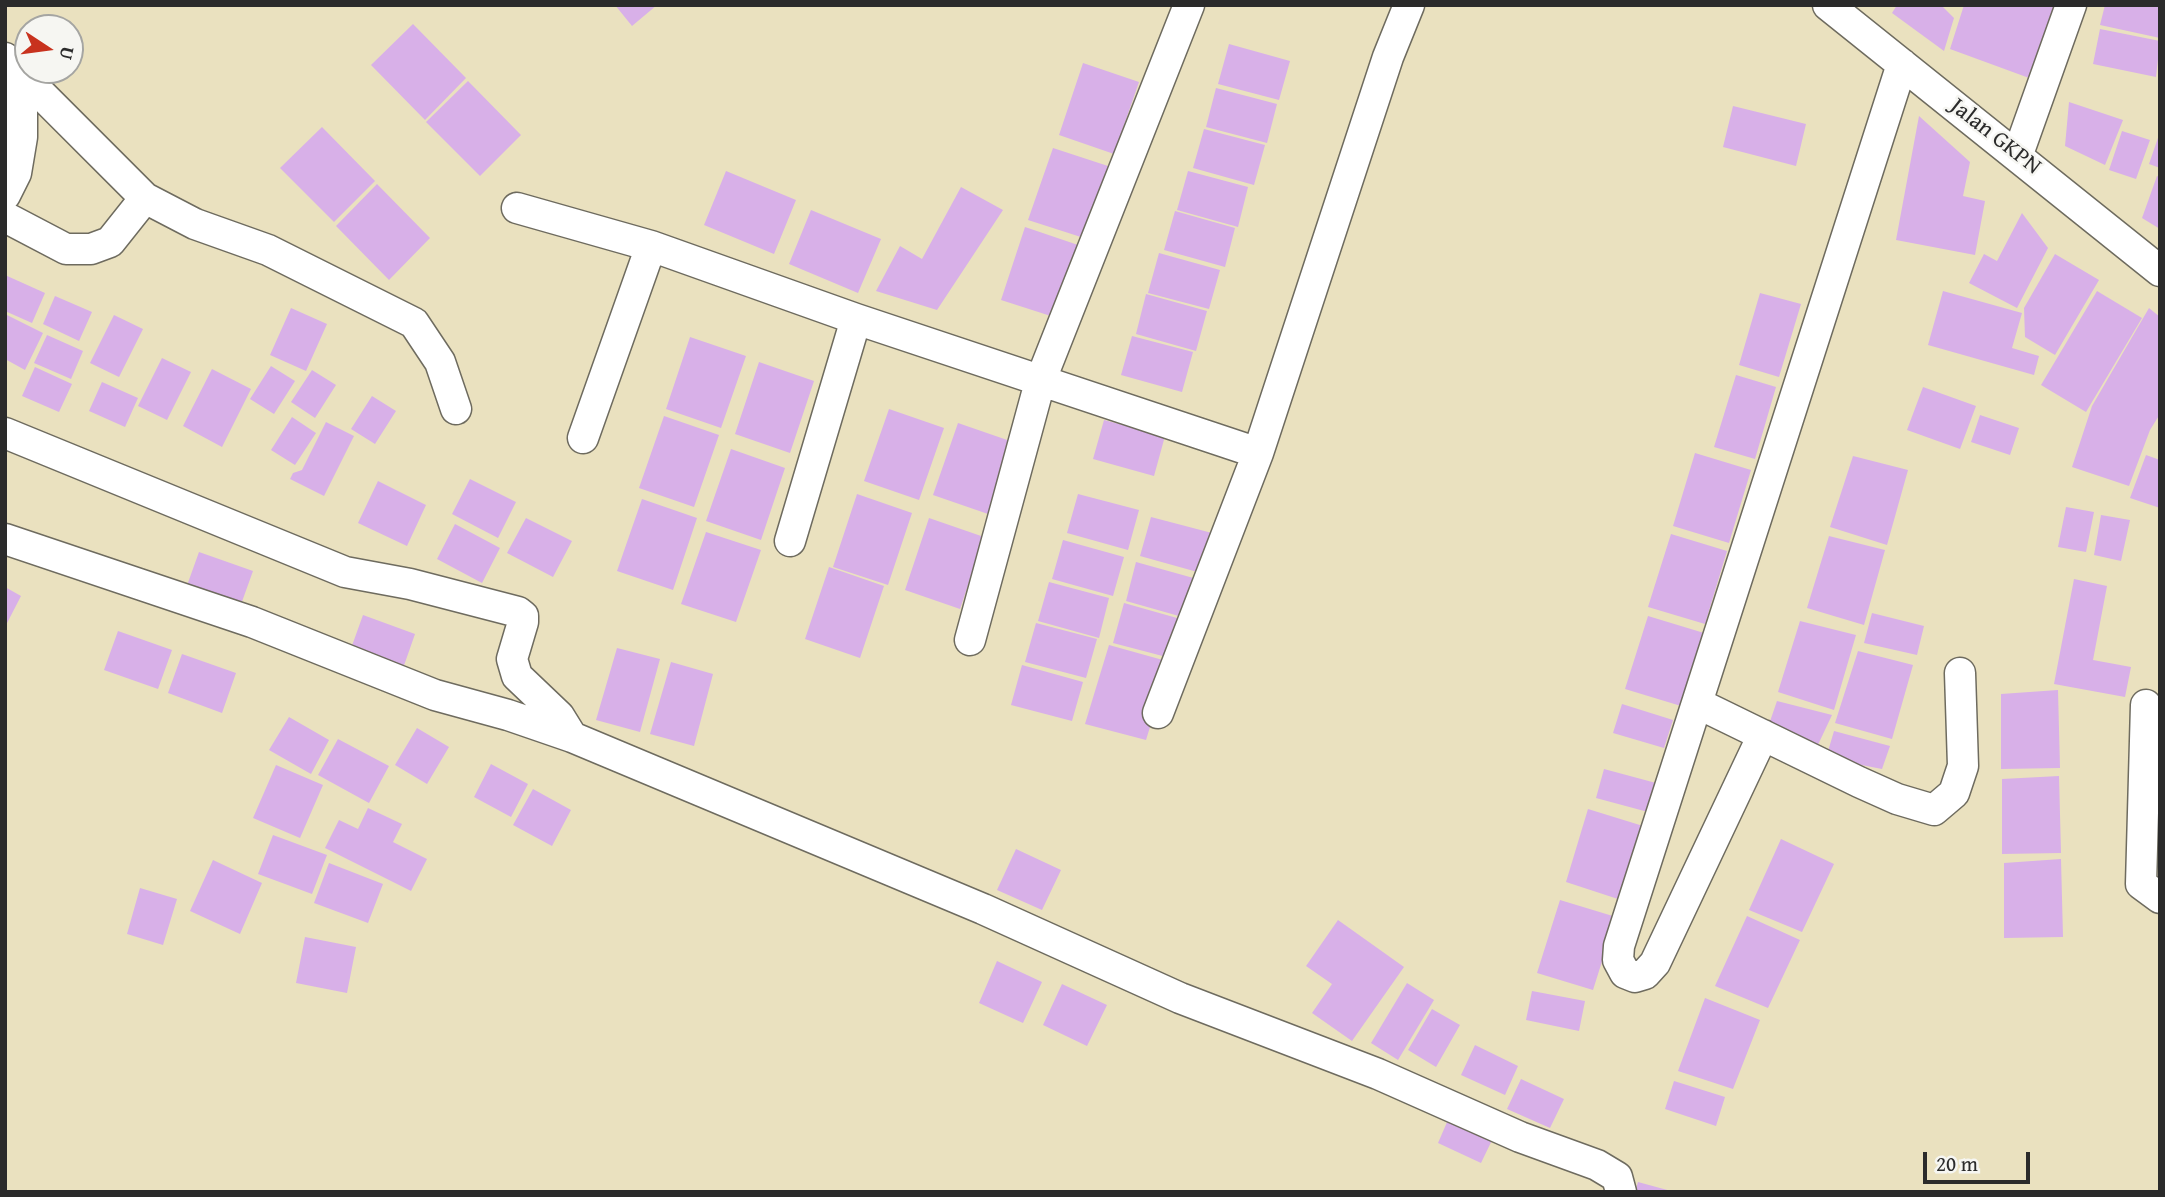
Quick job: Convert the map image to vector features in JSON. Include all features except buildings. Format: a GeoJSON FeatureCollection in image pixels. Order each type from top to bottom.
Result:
{"type":"FeatureCollection","features":[{"type":"Feature","properties":{"kind":"street"},"geometry":{"type":"LineString","coordinates":[[970,640],[1040,382],[1189,5]]}},
{"type":"Feature","properties":{"kind":"street"},"geometry":{"type":"LineString","coordinates":[[1158,713],[1258,453],[1388,57],[1409,5]]}},
{"type":"Feature","properties":{"kind":"street","name":"Jalan GKPN"},"geometry":{"type":"LineString","coordinates":[[1828,5],[2018,154],[2160,271]]}},
{"type":"Feature","properties":{"kind":"street"},"geometry":{"type":"LineString","coordinates":[[2018,154],[2071,5]]}},
{"type":"Feature","properties":{"kind":"street"},"geometry":{"type":"LineString","coordinates":[[1763,735],[1655,963],[1645,974],[1635,977],[1625,973],[1618,960],[1619,946],[1699,705],[1902,64]]}},
{"type":"Feature","properties":{"kind":"street"},"geometry":{"type":"LineString","coordinates":[[5,195],[16,173],[22,137],[16,84]]}},
{"type":"Feature","properties":{"kind":"street"},"geometry":{"type":"LineString","coordinates":[[32,84],[145,198],[195,224],[268,250],[414,323],[440,362],[456,409]]}},
{"type":"Feature","properties":{"kind":"street"},"geometry":{"type":"LineString","coordinates":[[5,217],[66,249],[91,249],[110,243],[145,198]]}},
{"type":"Feature","properties":{"kind":"street"},"geometry":{"type":"LineString","coordinates":[[517,208],[651,246],[1040,382],[1258,453]]}},
{"type":"Feature","properties":{"kind":"street"},"geometry":{"type":"LineString","coordinates":[[583,438],[651,246]]}},
{"type":"Feature","properties":{"kind":"street"},"geometry":{"type":"LineString","coordinates":[[790,541],[856,319]]}},
{"type":"Feature","properties":{"kind":"street"},"geometry":{"type":"LineString","coordinates":[[5,433],[262,541],[345,572],[410,584],[517,612],[523,616],[523,622],[512,659],[517,676],[559,716],[572,737]]}},
{"type":"Feature","properties":{"kind":"street"},"geometry":{"type":"LineString","coordinates":[[5,539],[252,622],[435,695],[508,715],[572,737],[983,909],[1180,998],[1378,1074],[1495,1126],[1597,1165],[1617,1177],[1621,1192]]}},
{"type":"Feature","properties":{"kind":"street"},"geometry":{"type":"LineString","coordinates":[[1699,705],[1885,793],[1934,810],[1954,793],[1963,766],[1960,673]]}},
{"type":"Feature","properties":{"kind":"street"},"geometry":{"type":"LineString","coordinates":[[2146,705],[2152,778],[2141,884],[2160,898]]}}]}
